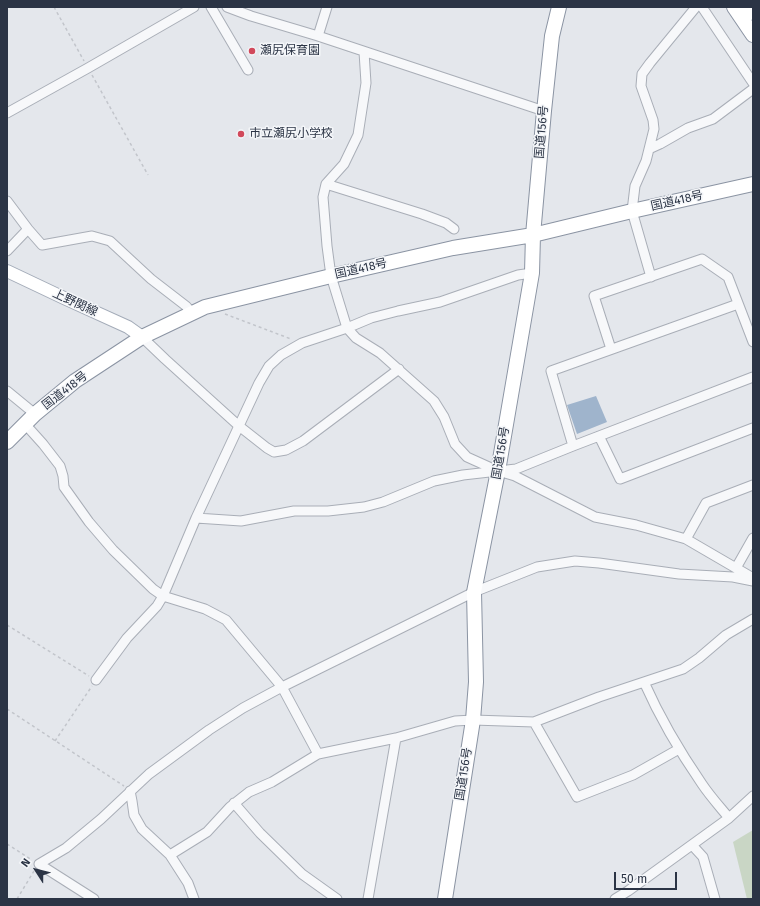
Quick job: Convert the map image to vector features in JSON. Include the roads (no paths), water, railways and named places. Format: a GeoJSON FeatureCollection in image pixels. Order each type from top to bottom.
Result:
{"type":"FeatureCollection","features":[{"type":"Feature","properties":{"kind":"highway","name":"国道156号"},"geometry":{"type":"LineString","coordinates":[[445,899],[473,720],[476,682],[474,592],[498,471],[532,273],[533,235],[544,111],[552,36],[559,7]]}},
{"type":"Feature","properties":{"kind":"highway"},"geometry":{"type":"LineString","coordinates":[[734,7],[753,36]]}},
{"type":"Feature","properties":{"kind":"highway"},"geometry":{"type":"LineString","coordinates":[[749,7],[753,13]]}},
{"type":"Feature","properties":{"kind":"highway","name":"国道418号"},"geometry":{"type":"LineString","coordinates":[[7,442],[35,414],[74,381],[142,337],[198,310],[331,276],[453,248],[533,235],[753,184]]}},
{"type":"Feature","properties":{"kind":"main road","name":"上野関線"},"geometry":{"type":"LineString","coordinates":[[7,271],[128,327],[142,337]]}},
{"type":"Feature","properties":{"kind":"street"},"geometry":{"type":"LineString","coordinates":[[7,113],[194,7]]}},
{"type":"Feature","properties":{"kind":"street"},"geometry":{"type":"LineString","coordinates":[[211,7],[248,70]]}},
{"type":"Feature","properties":{"kind":"street"},"geometry":{"type":"LineString","coordinates":[[227,7],[544,111]]}},
{"type":"Feature","properties":{"kind":"street"},"geometry":{"type":"LineString","coordinates":[[318,36],[327,7]]}},
{"type":"Feature","properties":{"kind":"street"},"geometry":{"type":"LineString","coordinates":[[651,277],[632,211],[635,186],[646,161],[654,129],[653,120],[641,86],[642,74],[696,7]]}},
{"type":"Feature","properties":{"kind":"street"},"geometry":{"type":"LineString","coordinates":[[702,7],[753,83]]}},
{"type":"Feature","properties":{"kind":"street"},"geometry":{"type":"LineString","coordinates":[[364,52],[366,83],[358,135],[344,164],[326,184],[323,197],[331,276],[346,328],[356,338],[380,353],[434,401],[444,417],[455,444],[467,457],[498,471],[515,476],[595,517],[636,525],[686,539],[753,579]]}},
{"type":"Feature","properties":{"kind":"street"},"geometry":{"type":"LineString","coordinates":[[649,149],[688,128],[713,119],[753,89]]}},
{"type":"Feature","properties":{"kind":"street"},"geometry":{"type":"LineString","coordinates":[[326,184],[422,214],[446,223],[454,229]]}},
{"type":"Feature","properties":{"kind":"street"},"geometry":{"type":"LineString","coordinates":[[7,201],[42,245],[92,236],[110,241],[152,279],[186,306],[198,310]]}},
{"type":"Feature","properties":{"kind":"street"},"geometry":{"type":"LineString","coordinates":[[7,251],[28,229]]}},
{"type":"Feature","properties":{"kind":"street"},"geometry":{"type":"LineString","coordinates":[[611,349],[594,296],[702,259],[728,277],[738,304],[749,317],[753,342]]}},
{"type":"Feature","properties":{"kind":"street"},"geometry":{"type":"LineString","coordinates":[[96,680],[127,638],[157,606],[163,596],[196,518],[259,383],[269,366],[281,355],[302,343],[371,318],[440,302],[518,275],[532,273]]}},
{"type":"Feature","properties":{"kind":"street"},"geometry":{"type":"LineString","coordinates":[[573,446],[551,371],[738,304]]}},
{"type":"Feature","properties":{"kind":"street"},"geometry":{"type":"LineString","coordinates":[[142,337],[165,360],[239,426],[274,452],[286,450],[303,441],[399,370]]}},
{"type":"Feature","properties":{"kind":"street"},"geometry":{"type":"LineString","coordinates":[[196,518],[241,521],[294,511],[328,512],[364,507],[383,502],[434,481],[463,475],[516,470],[573,446],[753,377]]}},
{"type":"Feature","properties":{"kind":"street"},"geometry":{"type":"LineString","coordinates":[[7,391],[35,414]]}},
{"type":"Feature","properties":{"kind":"street"},"geometry":{"type":"LineString","coordinates":[[25,424],[60,466],[64,487],[89,522],[113,550],[153,589],[163,596],[205,609],[226,620],[282,687],[318,754]]}},
{"type":"Feature","properties":{"kind":"street"},"geometry":{"type":"LineString","coordinates":[[599,436],[620,479],[753,428]]}},
{"type":"Feature","properties":{"kind":"street"},"geometry":{"type":"LineString","coordinates":[[686,539],[706,503],[753,485]]}},
{"type":"Feature","properties":{"kind":"street"},"geometry":{"type":"LineString","coordinates":[[736,568],[753,538]]}},
{"type":"Feature","properties":{"kind":"street"},"geometry":{"type":"LineString","coordinates":[[94,899],[39,864],[66,848],[101,819],[149,774],[209,730],[243,708],[282,687],[474,592],[537,567],[576,561],[679,574],[753,579]]}},
{"type":"Feature","properties":{"kind":"street"},"geometry":{"type":"LineString","coordinates":[[170,855],[207,832],[234,803],[249,792],[272,782],[318,754],[396,738],[455,722],[473,720],[534,722],[599,697],[683,669],[699,658],[726,635],[753,619]]}},
{"type":"Feature","properties":{"kind":"street"},"geometry":{"type":"LineString","coordinates":[[644,682],[655,707],[702,786],[729,818]]}},
{"type":"Feature","properties":{"kind":"street"},"geometry":{"type":"LineString","coordinates":[[534,722],[577,797],[633,775],[679,749]]}},
{"type":"Feature","properties":{"kind":"street"},"geometry":{"type":"LineString","coordinates":[[368,899],[396,738]]}},
{"type":"Feature","properties":{"kind":"street"},"geometry":{"type":"LineString","coordinates":[[130,791],[134,815],[142,829],[170,855],[188,883],[194,899]]}},
{"type":"Feature","properties":{"kind":"street"},"geometry":{"type":"LineString","coordinates":[[615,899],[630,895],[692,844],[729,818],[753,796]]}},
{"type":"Feature","properties":{"kind":"street"},"geometry":{"type":"LineString","coordinates":[[234,803],[260,833],[302,874],[337,899]]}},
{"type":"Feature","properties":{"kind":"street"},"geometry":{"type":"LineString","coordinates":[[692,844],[703,857],[715,899]]}},
{"type":"Feature","properties":{"kind":"water"},"geometry":{"type":"Polygon","coordinates":[[[596,396],[607,422],[577,434],[567,405],[596,396]]]}},
{"type":"Feature","properties":{"kind":"place","name":"瀬尻保育園"},"geometry":{"type":"Point","coordinates":[252,51]}},
{"type":"Feature","properties":{"kind":"place","name":"市立瀬尻小学校"},"geometry":{"type":"Point","coordinates":[241,134]}}]}
